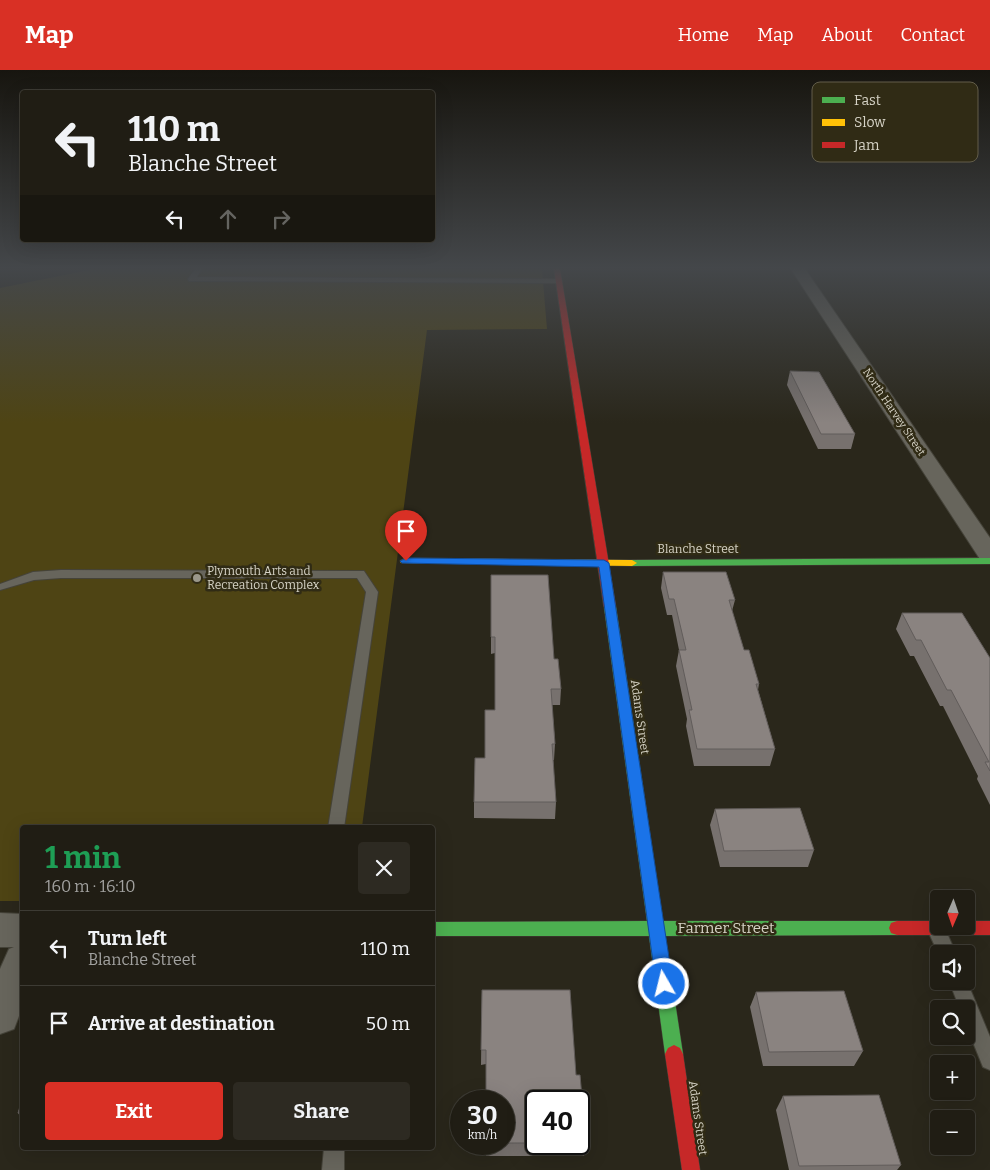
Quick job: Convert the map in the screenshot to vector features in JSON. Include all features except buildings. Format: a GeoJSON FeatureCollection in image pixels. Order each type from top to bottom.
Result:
{"type":"FeatureCollection","features":[{"type":"Feature","properties":{"kind":"street","name":"Adams Street"},"geometry":{"type":"LineString","coordinates":[[565,320],[604,563],[691,1170]]}},
{"type":"Feature","properties":{"kind":"street","name":"North Harvey Street"},"geometry":{"type":"LineString","coordinates":[[832,320],[990,556]]}},
{"type":"Feature","properties":{"kind":"street","name":"Blanche Street"},"geometry":{"type":"LineString","coordinates":[[406,561],[604,563],[990,562]]}},
{"type":"Feature","properties":{"kind":"street","name":"Farmer Street"},"geometry":{"type":"LineString","coordinates":[[435,929],[930,928]]}},
{"type":"Feature","properties":{"kind":"street","name":"Farmer Street"},"geometry":{"type":"LineString","coordinates":[[975,928],[990,928]]}},
{"type":"Feature","properties":{"kind":"street"},"geometry":{"type":"LineString","coordinates":[[0,930],[20,930]]}},
{"type":"Feature","properties":{"kind":"street"},"geometry":{"type":"LineString","coordinates":[[0,1015],[20,966]]}},
{"type":"Feature","properties":{"kind":"lane"},"geometry":{"type":"LineString","coordinates":[[1,591],[33,576],[61,574],[360,574],[372,592],[336,825]]}},
{"type":"Feature","properties":{"kind":"lane"},"geometry":{"type":"LineString","coordinates":[[962,990],[990,1060]]}},
{"type":"Feature","properties":{"kind":"lane"},"geometry":{"type":"LineString","coordinates":[[333,1170],[334,1150]]}},
{"type":"Feature","properties":{"kind":"shaded area","name":"Plymouth Arts and Recreation Complex"},"geometry":{"type":"Polygon","coordinates":[[[0,320],[546,320],[547,329],[427,330],[362,825],[20,825],[20,901],[0,901],[0,320]]]}},
{"type":"Feature","properties":{"kind":"traffic: fast"},"geometry":{"type":"LineString","coordinates":[[632,563],[990,561]]}},
{"type":"Feature","properties":{"kind":"traffic: fast"},"geometry":{"type":"LineString","coordinates":[[610,607],[674,1054]]}},
{"type":"Feature","properties":{"kind":"traffic: fast"},"geometry":{"type":"LineString","coordinates":[[435,929],[897,928]]}},
{"type":"Feature","properties":{"kind":"traffic: slow"},"geometry":{"type":"LineString","coordinates":[[405,561],[632,563]]}},
{"type":"Feature","properties":{"kind":"traffic: jam"},"geometry":{"type":"LineString","coordinates":[[565,320],[610,607]]}},
{"type":"Feature","properties":{"kind":"traffic: jam"},"geometry":{"type":"LineString","coordinates":[[897,928],[990,928]]}},
{"type":"Feature","properties":{"kind":"traffic: jam"},"geometry":{"type":"LineString","coordinates":[[674,1054],[691,1170]]}},
{"type":"Feature","properties":{"kind":"place","name":"Plymouth Arts and Recreation Complex"},"geometry":{"type":"Point","coordinates":[197,578]}},
{"type":"Feature","properties":{"kind":"route"},"geometry":{"type":"LineString","coordinates":[[406,561],[604,563],[664,984]]}}]}
